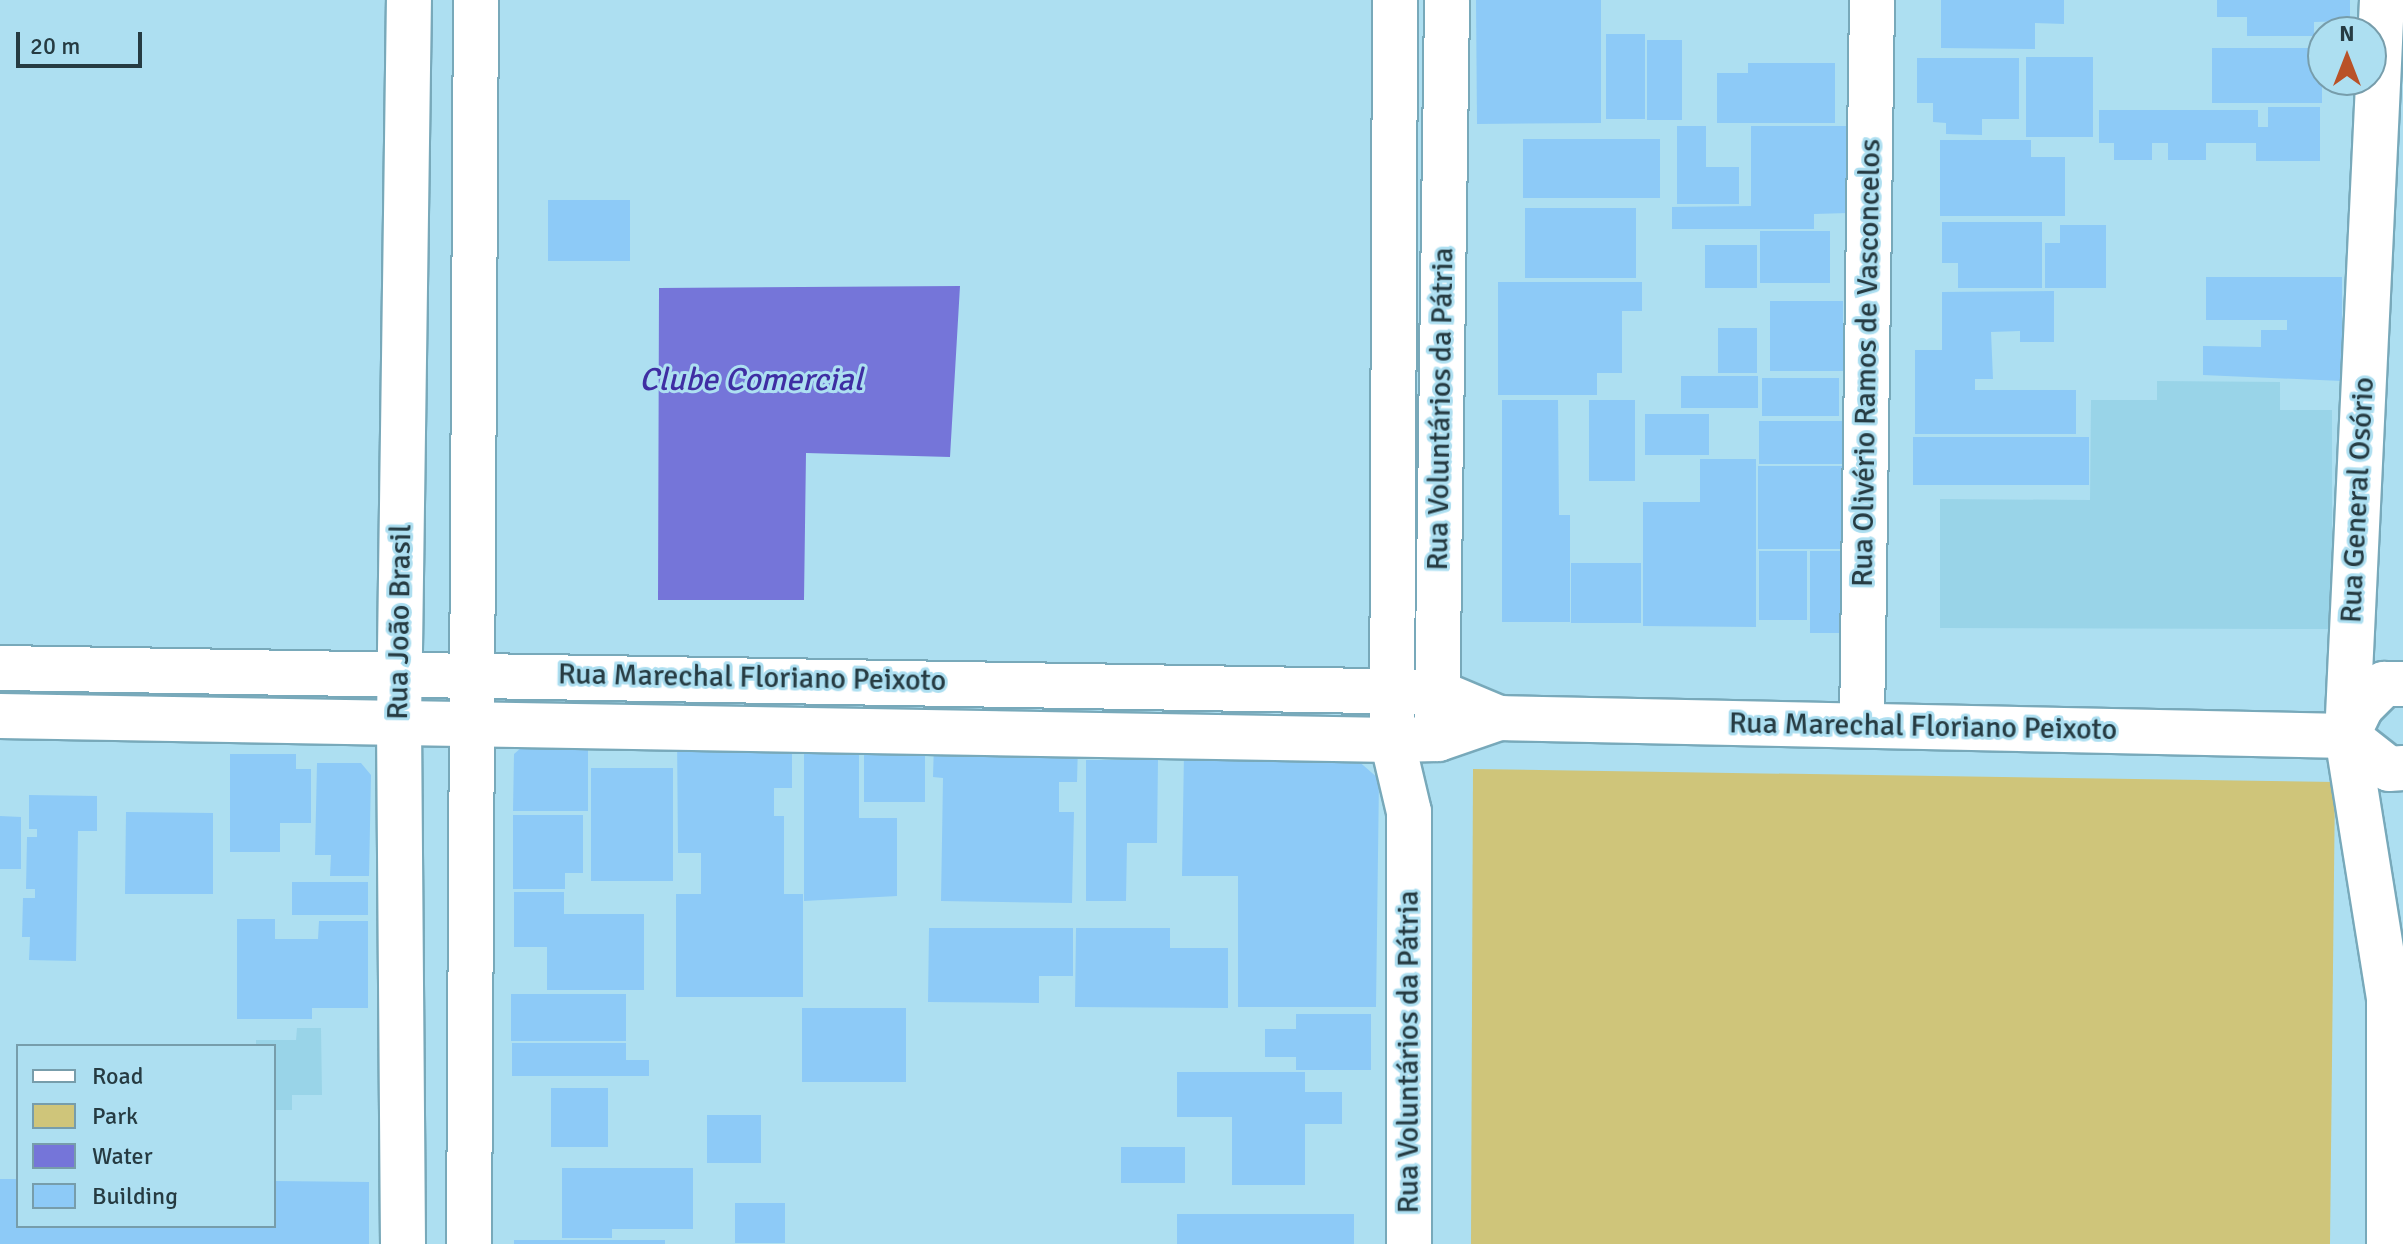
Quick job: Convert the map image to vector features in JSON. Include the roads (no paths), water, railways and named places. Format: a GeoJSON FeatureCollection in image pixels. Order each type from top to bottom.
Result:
{"type":"FeatureCollection","features":[{"type":"Feature","properties":{"kind":"street","name":"Rua João Brasil"},"geometry":{"type":"LineString","coordinates":[[403,1244],[399,722],[409,0]]}},
{"type":"Feature","properties":{"kind":"street"},"geometry":{"type":"LineString","coordinates":[[469,1244],[476,0]]}},
{"type":"Feature","properties":{"kind":"street","name":"Rua Voluntários da Pátria"},"geometry":{"type":"LineString","coordinates":[[1395,0],[1392,740],[1409,812],[1409,1244]]}},
{"type":"Feature","properties":{"kind":"street","name":"Rua Voluntários da Pátria"},"geometry":{"type":"LineString","coordinates":[[1409,812],[1438,739],[1447,0]]}},
{"type":"Feature","properties":{"kind":"street","name":"Rua Olivério Ramos de Vasconcelos"},"geometry":{"type":"LineString","coordinates":[[1862,725],[1872,0]]}},
{"type":"Feature","properties":{"kind":"street","name":"Rua General Osório"},"geometry":{"type":"LineString","coordinates":[[2382,0],[2347,736],[2389,998],[2389,1244]]}},
{"type":"Feature","properties":{"kind":"street","name":"Rua Marechal Floriano Peixoto"},"geometry":{"type":"LineString","coordinates":[[0,668],[472,672],[1437,692],[1499,718]]}},
{"type":"Feature","properties":{"kind":"street"},"geometry":{"type":"LineString","coordinates":[[2403,684],[2384,684],[2361,707],[2347,736],[2389,769],[2403,768]]}},
{"type":"Feature","properties":{"kind":"street","name":"Rua Marechal Floriano Peixoto"},"geometry":{"type":"LineString","coordinates":[[0,716],[1392,740],[1438,739],[1499,718],[2347,736]]}},
{"type":"Feature","properties":{"kind":"street","name":"Rua General Osório"},"geometry":{"type":"LineString","coordinates":[[2389,998],[2403,921]]}},
{"type":"Feature","properties":{"kind":"water","name":"Clube Comercial"},"geometry":{"type":"Polygon","coordinates":[[[960,286],[950,457],[806,453],[804,600],[658,600],[659,288],[960,286]]]}}]}
